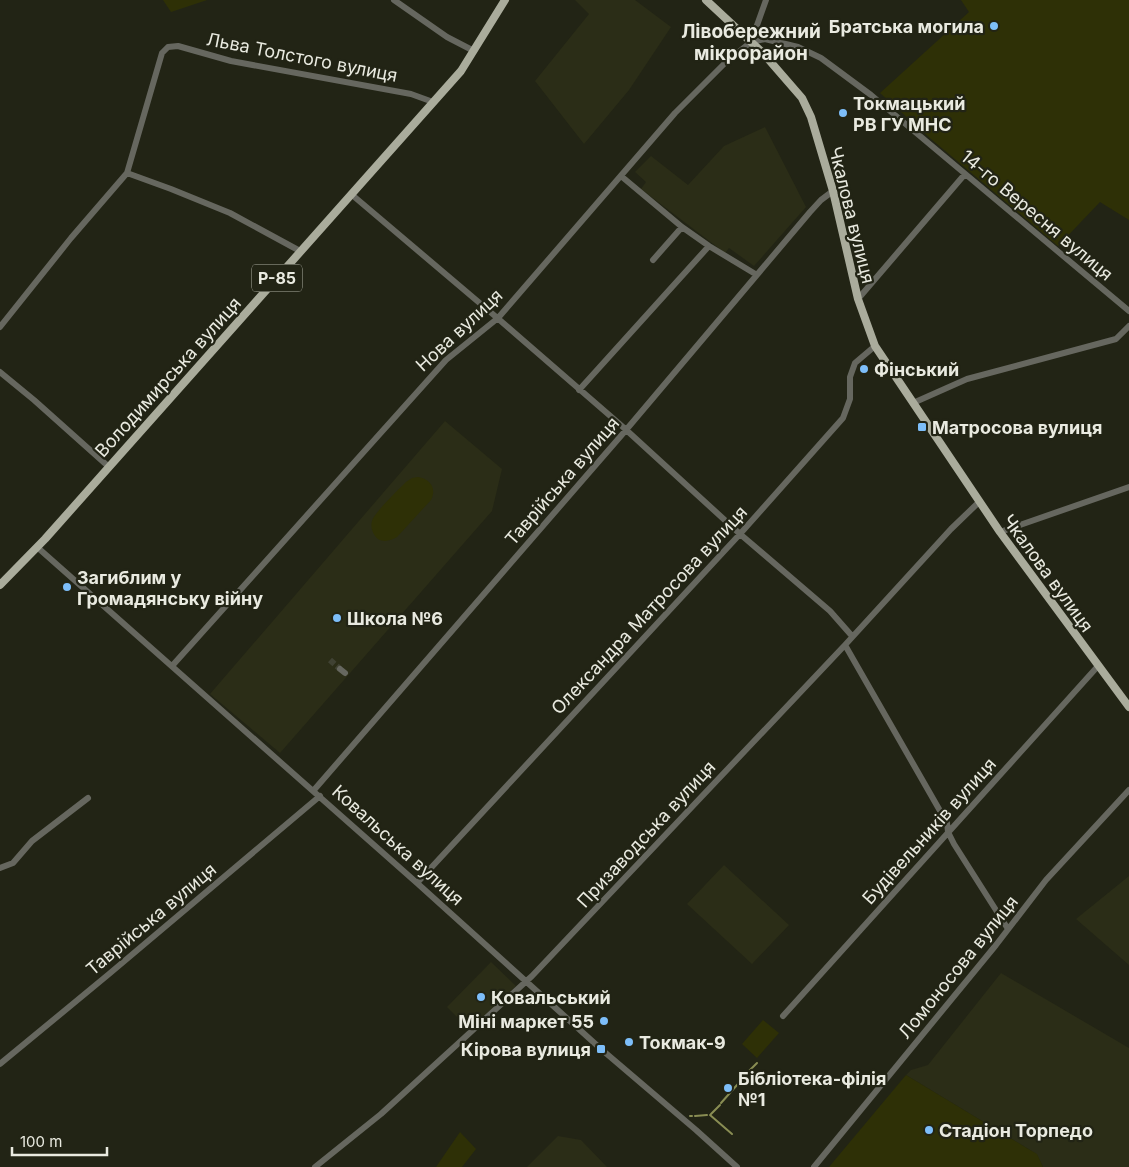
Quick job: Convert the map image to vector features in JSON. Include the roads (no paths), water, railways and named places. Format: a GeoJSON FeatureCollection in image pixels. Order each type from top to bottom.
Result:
{"type":"FeatureCollection","features":[{"type":"Feature","properties":{"kind":"main road","name":"Володимирська вулиця"},"geometry":{"type":"LineString","coordinates":[[0,585],[109,467],[461,71],[505,0]]}},
{"type":"Feature","properties":{"kind":"main road"},"geometry":{"type":"LineString","coordinates":[[706,0],[751,42]]}},
{"type":"Feature","properties":{"kind":"main road","name":"Чкалова вулиця"},"geometry":{"type":"LineString","coordinates":[[751,42],[802,98],[811,116],[832,191],[858,298],[875,346],[1000,532],[1129,707]]}},
{"type":"Feature","properties":{"kind":"street"},"geometry":{"type":"LineString","coordinates":[[394,0],[447,37],[474,50]]}},
{"type":"Feature","properties":{"kind":"street"},"geometry":{"type":"LineString","coordinates":[[751,42],[766,0]]}},
{"type":"Feature","properties":{"kind":"street","name":"14-го Вересня вулиця"},"geometry":{"type":"LineString","coordinates":[[751,42],[764,39],[798,47],[821,58],[871,95],[1129,312]]}},
{"type":"Feature","properties":{"kind":"street","name":"Нова вулиця"},"geometry":{"type":"LineString","coordinates":[[172,666],[446,360],[498,318],[675,113],[726,62],[751,42]]}},
{"type":"Feature","properties":{"kind":"street","name":"Льва Толстого вулиця"},"geometry":{"type":"LineString","coordinates":[[0,327],[71,238],[127,173],[162,53],[168,47],[178,46],[231,61],[411,94],[434,102]]}},
{"type":"Feature","properties":{"kind":"street"},"geometry":{"type":"LineString","coordinates":[[127,173],[230,213],[300,251]]}},
{"type":"Feature","properties":{"kind":"street"},"geometry":{"type":"LineString","coordinates":[[858,298],[965,174]]}},
{"type":"Feature","properties":{"kind":"street"},"geometry":{"type":"LineString","coordinates":[[621,176],[682,227],[709,246],[757,274]]}},
{"type":"Feature","properties":{"kind":"street","name":"Таврійська вулиця"},"geometry":{"type":"LineString","coordinates":[[314,790],[626,430],[810,212],[832,191]]}},
{"type":"Feature","properties":{"kind":"street"},"geometry":{"type":"LineString","coordinates":[[351,194],[498,318],[626,430],[740,534],[830,611],[852,636]]}},
{"type":"Feature","properties":{"kind":"street"},"geometry":{"type":"LineString","coordinates":[[653,260],[682,227]]}},
{"type":"Feature","properties":{"kind":"street"},"geometry":{"type":"LineString","coordinates":[[579,390],[709,246]]}},
{"type":"Feature","properties":{"kind":"street"},"geometry":{"type":"LineString","coordinates":[[913,403],[967,379],[1116,339],[1129,326]]}},
{"type":"Feature","properties":{"kind":"street","name":"Олександра Матросова вулиця"},"geometry":{"type":"LineString","coordinates":[[417,882],[740,534],[844,418],[850,399],[850,377],[855,363],[875,346]]}},
{"type":"Feature","properties":{"kind":"street"},"geometry":{"type":"LineString","coordinates":[[0,372],[109,467]]}},
{"type":"Feature","properties":{"kind":"street"},"geometry":{"type":"LineString","coordinates":[[1000,532],[1129,487]]}},
{"type":"Feature","properties":{"kind":"street","name":"Призаводська вулиця"},"geometry":{"type":"LineString","coordinates":[[315,1167],[381,1114],[527,981],[844,646],[951,529],[979,502]]}},
{"type":"Feature","properties":{"kind":"street","name":"Ковальська вулиця"},"geometry":{"type":"LineString","coordinates":[[37,547],[314,790],[601,1050],[737,1167]]}},
{"type":"Feature","properties":{"kind":"street"},"geometry":{"type":"LineString","coordinates":[[844,646],[947,823],[948,832],[954,844],[1008,930]]}},
{"type":"Feature","properties":{"kind":"street","name":"Будівельників вулиця"},"geometry":{"type":"LineString","coordinates":[[783,1016],[1098,666]]}},
{"type":"Feature","properties":{"kind":"street","name":"Ломоносова вулиця"},"geometry":{"type":"LineString","coordinates":[[814,1167],[859,1110],[890,1076],[1046,880],[1129,790]]}},
{"type":"Feature","properties":{"kind":"street","name":"Таврійська вулиця"},"geometry":{"type":"LineString","coordinates":[[0,1064],[320,796]]}},
{"type":"Feature","properties":{"kind":"street"},"geometry":{"type":"LineString","coordinates":[[0,860],[2,867],[13,863],[32,841],[88,798]]}},
{"type":"Feature","properties":{"kind":"waterway"},"geometry":{"type":"LineString","coordinates":[[747,1073],[757,1063]]}},
{"type":"Feature","properties":{"kind":"waterway"},"geometry":{"type":"LineString","coordinates":[[721,1103],[745,1076]]}},
{"type":"Feature","properties":{"kind":"waterway"},"geometry":{"type":"LineString","coordinates":[[711,1114],[720,1105]]}},
{"type":"Feature","properties":{"kind":"waterway"},"geometry":{"type":"LineString","coordinates":[[695,1116],[707,1115]]}},
{"type":"Feature","properties":{"kind":"waterway"},"geometry":{"type":"LineString","coordinates":[[710,1115],[732,1134]]}},
{"type":"Feature","properties":{"kind":"tunnel"},"geometry":{"type":"LineString","coordinates":[[330,660],[340,669]]}},
{"type":"Feature","properties":{"kind":"place","name":"Братська могила"},"geometry":{"type":"Point","coordinates":[994,26]}},
{"type":"Feature","properties":{"kind":"place","name":"Токмацький РВ ГУ МНС"},"geometry":{"type":"Point","coordinates":[843,113]}},
{"type":"Feature","properties":{"kind":"place","name":"Фінський"},"geometry":{"type":"Point","coordinates":[864,369]}},
{"type":"Feature","properties":{"kind":"place","name":"Матросова вулиця"},"geometry":{"type":"Point","coordinates":[922,427]}},
{"type":"Feature","properties":{"kind":"place","name":"Загиблим у Громадянську війну"},"geometry":{"type":"Point","coordinates":[67,587]}},
{"type":"Feature","properties":{"kind":"place","name":"Школа №6"},"geometry":{"type":"Point","coordinates":[337,618]}},
{"type":"Feature","properties":{"kind":"place","name":"Ковальський"},"geometry":{"type":"Point","coordinates":[481,997]}},
{"type":"Feature","properties":{"kind":"place","name":"Міні маркет 55"},"geometry":{"type":"Point","coordinates":[604,1021]}},
{"type":"Feature","properties":{"kind":"place","name":"Токмак-9"},"geometry":{"type":"Point","coordinates":[629,1042]}},
{"type":"Feature","properties":{"kind":"place","name":"Кірова вулиця"},"geometry":{"type":"Point","coordinates":[601,1049]}},
{"type":"Feature","properties":{"kind":"place","name":"Бібліотека-філія №1"},"geometry":{"type":"Point","coordinates":[728,1088]}},
{"type":"Feature","properties":{"kind":"place","name":"Стадіон Торпедо"},"geometry":{"type":"Point","coordinates":[929,1130]}},
{"type":"Feature","properties":{"kind":"district","name":"Лівобережний мікрорайон"},"geometry":{"type":"Point","coordinates":[751,42]}}]}
